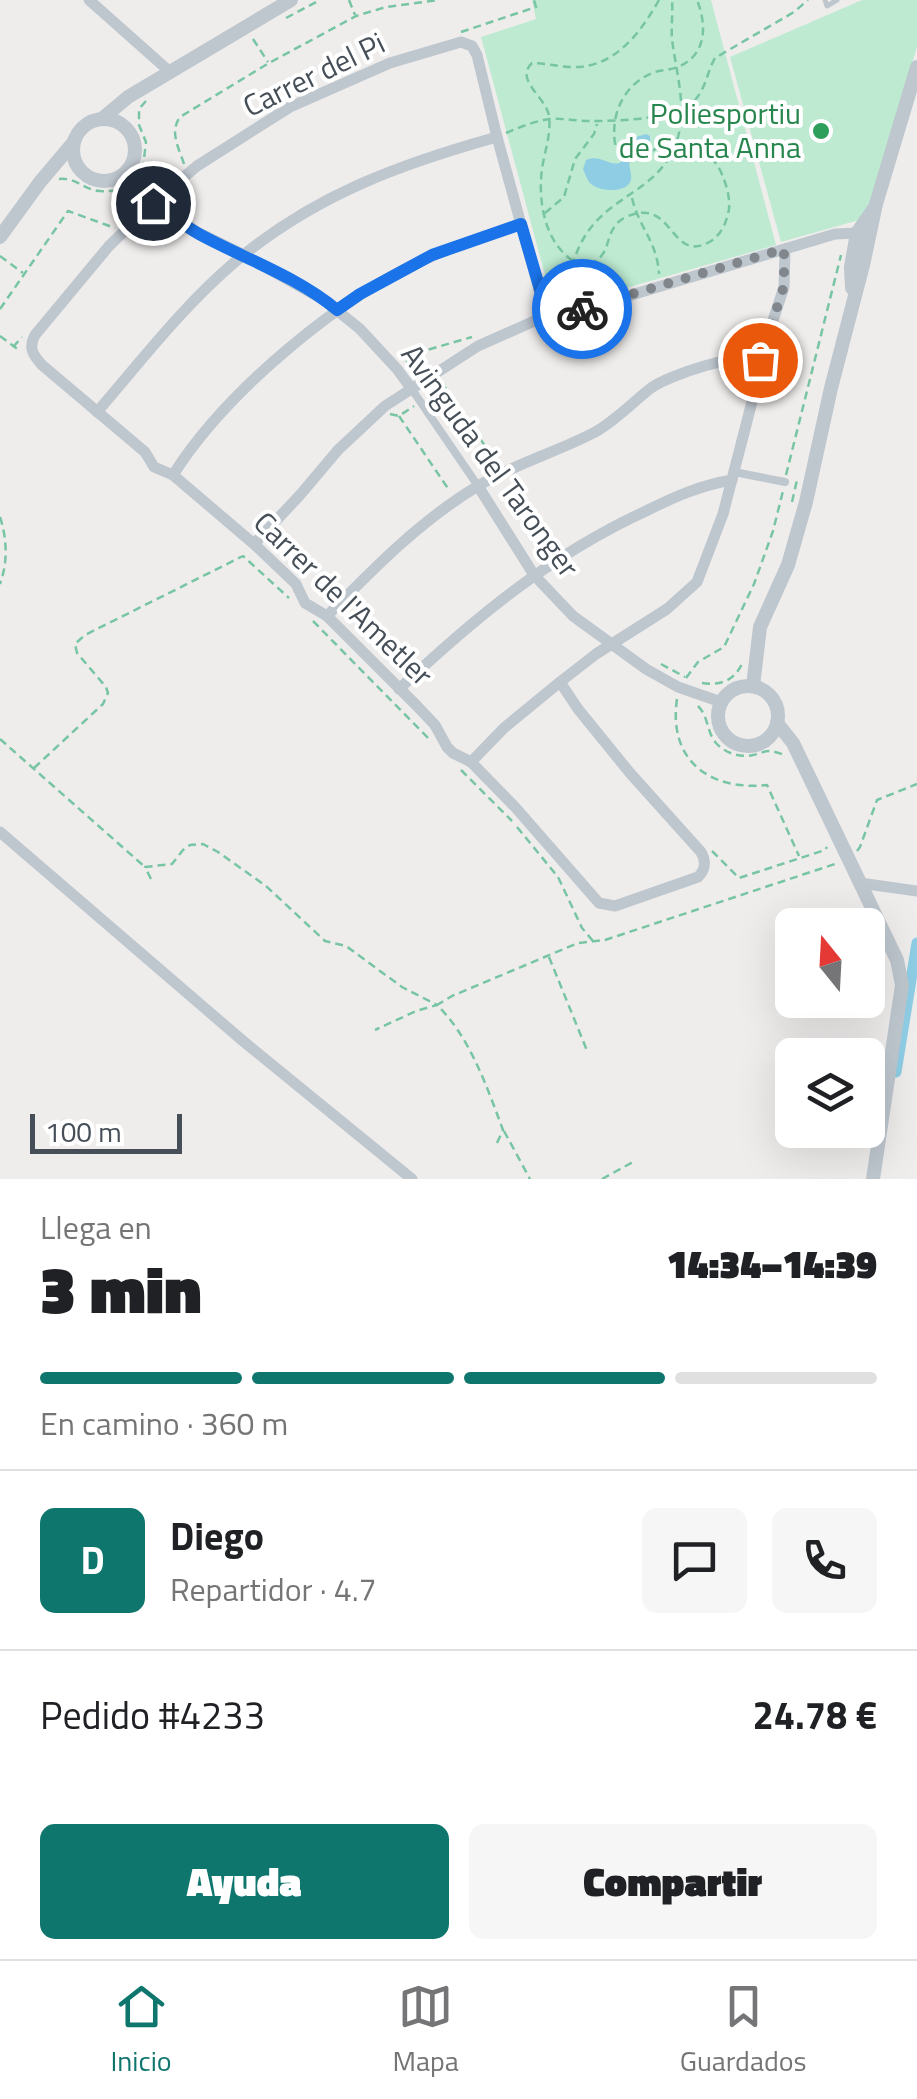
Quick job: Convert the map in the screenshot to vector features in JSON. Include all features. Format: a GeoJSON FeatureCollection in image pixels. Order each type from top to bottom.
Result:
{"type":"FeatureCollection","features":[{"type":"Feature","properties":{"kind":"street"},"geometry":{"type":"LineString","coordinates":[[89,0],[169,71]]}},
{"type":"Feature","properties":{"kind":"street"},"geometry":{"type":"LineString","coordinates":[[45,183],[55,173],[67,170],[110,181],[128,172],[136,152],[129,114],[147,92],[169,71],[291,0]]}},
{"type":"Feature","properties":{"kind":"street","name":"Carrer del Pi"},"geometry":{"type":"LineString","coordinates":[[32,342],[109,246],[153,203],[197,166],[290,107],[390,63],[461,42],[472,46],[478,55],[500,135]]}},
{"type":"Feature","properties":{"kind":"street"},"geometry":{"type":"LineString","coordinates":[[753,686],[760,627],[793,550],[876,204],[917,68]]}},
{"type":"Feature","properties":{"kind":"street"},"geometry":{"type":"LineString","coordinates":[[0,237],[45,183],[84,126],[103,118],[128,97],[147,92]]}},
{"type":"Feature","properties":{"kind":"street"},"geometry":{"type":"LineString","coordinates":[[103,118],[123,124],[130,132]]}},
{"type":"Feature","properties":{"kind":"street"},"geometry":{"type":"LineString","coordinates":[[96,412],[187,308],[244,255],[286,223],[380,173],[500,135],[543,306],[561,316],[834,234],[857,233]]}},
{"type":"Feature","properties":{"kind":"street"},"geometry":{"type":"LineString","coordinates":[[73,143],[73,154],[82,173]]}},
{"type":"Feature","properties":{"kind":"street","name":"Avinguda del Taronger"},"geometry":{"type":"LineString","coordinates":[[128,172],[153,203],[198,233],[324,300],[360,329],[411,388],[534,575],[573,616],[646,669],[721,702]]}},
{"type":"Feature","properties":{"kind":"street"},"geometry":{"type":"LineString","coordinates":[[852,304],[851,267],[857,233],[876,204]]}},
{"type":"Feature","properties":{"kind":"street"},"geometry":{"type":"LineString","coordinates":[[174,475],[233,401],[337,310],[432,255],[521,224]]}},
{"type":"Feature","properties":{"kind":"street"},"geometry":{"type":"LineString","coordinates":[[857,233],[862,243],[863,265]]}},
{"type":"Feature","properties":{"kind":"street"},"geometry":{"type":"LineString","coordinates":[[465,766],[560,682],[667,609],[697,582],[714,541],[760,360],[784,286],[784,249]]}},
{"type":"Feature","properties":{"kind":"street"},"geometry":{"type":"LineString","coordinates":[[254,544],[338,450],[385,406],[478,346],[556,311]]}},
{"type":"Feature","properties":{"kind":"street","name":"Carrer de l'Ametler"},"geometry":{"type":"LineString","coordinates":[[32,342],[35,357],[64,385],[145,452],[158,470],[174,475],[296,584],[307,605],[435,725],[447,747],[526,819],[600,903],[610,906],[694,880],[702,873],[703,857]]}},
{"type":"Feature","properties":{"kind":"street"},"geometry":{"type":"LineString","coordinates":[[321,619],[420,526],[478,486],[600,429],[652,387],[668,379],[737,357],[760,360]]}},
{"type":"Feature","properties":{"kind":"street"},"geometry":{"type":"LineString","coordinates":[[399,689],[485,612],[534,575],[607,529],[733,476],[785,482]]}},
{"type":"Feature","properties":{"kind":"street"},"geometry":{"type":"LineString","coordinates":[[560,682],[630,773],[703,857]]}},
{"type":"Feature","properties":{"kind":"street"},"geometry":{"type":"LineString","coordinates":[[765,740],[777,722],[775,704],[770,696],[753,686],[735,689],[721,702],[718,721],[728,738],[746,745],[765,740],[785,747],[796,759],[897,960],[902,985],[873,1179]]}},
{"type":"Feature","properties":{"kind":"street"},"geometry":{"type":"LineString","coordinates":[[777,722],[794,743],[796,759]]}},
{"type":"Feature","properties":{"kind":"street"},"geometry":{"type":"LineString","coordinates":[[0,832],[242,1040],[412,1179]]}},
{"type":"Feature","properties":{"kind":"street"},"geometry":{"type":"LineString","coordinates":[[860,884],[917,891]]}},
{"type":"Feature","properties":{"kind":"lane"},"geometry":{"type":"LineString","coordinates":[[825,0],[827,6],[836,0]]}},
{"type":"Feature","properties":{"kind":"path"},"geometry":{"type":"LineString","coordinates":[[281,21],[320,0]]}},
{"type":"Feature","properties":{"kind":"path"},"geometry":{"type":"LineString","coordinates":[[349,0],[356,16]]}},
{"type":"Feature","properties":{"kind":"path"},"geometry":{"type":"LineString","coordinates":[[184,165],[174,131],[180,117],[268,63],[356,16],[386,6],[439,0]]}},
{"type":"Feature","properties":{"kind":"path"},"geometry":{"type":"LineString","coordinates":[[660,0],[643,29],[623,49],[600,62],[578,68],[532,63],[525,72],[550,119],[541,192],[543,214],[563,254],[583,266],[600,259],[611,232],[626,217],[657,214],[680,242],[690,246],[706,244],[718,236],[724,225],[729,208],[728,186],[705,151],[676,143],[662,146],[643,158],[632,158],[616,149],[613,135],[618,106],[631,86],[652,73],[677,67],[698,52],[704,32],[697,0]]}},
{"type":"Feature","properties":{"kind":"path"},"geometry":{"type":"LineString","coordinates":[[556,311],[573,262],[594,223],[662,170],[676,143],[680,110],[672,0]]}},
{"type":"Feature","properties":{"kind":"path"},"geometry":{"type":"LineString","coordinates":[[500,135],[550,119],[614,120],[680,110],[696,99],[715,58],[808,0]]}},
{"type":"Feature","properties":{"kind":"path"},"geometry":{"type":"LineString","coordinates":[[252,38],[268,63]]}},
{"type":"Feature","properties":{"kind":"path"},"geometry":{"type":"LineString","coordinates":[[147,92],[138,109],[139,126],[146,142],[143,166],[154,180]]}},
{"type":"Feature","properties":{"kind":"path"},"geometry":{"type":"LineString","coordinates":[[543,214],[564,196],[575,159],[594,134],[598,121]]}},
{"type":"Feature","properties":{"kind":"path"},"geometry":{"type":"LineString","coordinates":[[45,183],[66,178],[91,189],[115,189],[126,193],[129,202]]}},
{"type":"Feature","properties":{"kind":"path"},"geometry":{"type":"LineString","coordinates":[[632,195],[636,216],[654,243],[659,280]]}},
{"type":"Feature","properties":{"kind":"path"},"geometry":{"type":"LineString","coordinates":[[0,309],[68,211],[115,228]]}},
{"type":"Feature","properties":{"kind":"path"},"geometry":{"type":"LineString","coordinates":[[835,248],[841,254],[843,272]]}},
{"type":"Feature","properties":{"kind":"path"},"geometry":{"type":"LineString","coordinates":[[800,858],[767,786],[727,785],[704,773],[689,760],[674,719],[680,686],[698,662],[724,646],[754,584],[773,531],[841,254]]}},
{"type":"Feature","properties":{"kind":"path"},"geometry":{"type":"LineString","coordinates":[[0,256],[24,274]]}},
{"type":"Feature","properties":{"kind":"path"},"geometry":{"type":"LineString","coordinates":[[404,363],[427,350],[475,336]]}},
{"type":"Feature","properties":{"kind":"path"},"geometry":{"type":"LineString","coordinates":[[444,375],[444,385],[495,462],[504,464]]}},
{"type":"Feature","properties":{"kind":"path"},"geometry":{"type":"LineString","coordinates":[[399,416],[444,385]]}},
{"type":"Feature","properties":{"kind":"path"},"geometry":{"type":"LineString","coordinates":[[389,414],[399,416],[447,487],[446,497]]}},
{"type":"Feature","properties":{"kind":"path"},"geometry":{"type":"LineString","coordinates":[[792,504],[801,466]]}},
{"type":"Feature","properties":{"kind":"path"},"geometry":{"type":"LineString","coordinates":[[785,482],[796,485]]}},
{"type":"Feature","properties":{"kind":"path"},"geometry":{"type":"LineString","coordinates":[[0,517],[5,531],[6,568],[0,584]]}},
{"type":"Feature","properties":{"kind":"path"},"geometry":{"type":"LineString","coordinates":[[34,768],[104,704],[108,694],[77,652],[75,644],[85,635],[243,556],[288,597]]}},
{"type":"Feature","properties":{"kind":"path"},"geometry":{"type":"LineString","coordinates":[[321,619],[433,742]]}},
{"type":"Feature","properties":{"kind":"path"},"geometry":{"type":"LineString","coordinates":[[702,683],[726,682],[740,668],[745,655]]}},
{"type":"Feature","properties":{"kind":"path"},"geometry":{"type":"LineString","coordinates":[[656,661],[680,686]]}},
{"type":"Feature","properties":{"kind":"path"},"geometry":{"type":"LineString","coordinates":[[694,704],[707,717],[708,731],[716,743],[727,752],[740,756],[768,750],[796,759]]}},
{"type":"Feature","properties":{"kind":"path"},"geometry":{"type":"LineString","coordinates":[[0,739],[146,867],[152,879]]}},
{"type":"Feature","properties":{"kind":"path"},"geometry":{"type":"LineString","coordinates":[[465,766],[558,877],[582,928],[593,941]]}},
{"type":"Feature","properties":{"kind":"path"},"geometry":{"type":"LineString","coordinates":[[375,1030],[578,943],[605,940],[849,859],[860,847],[877,800],[917,784]]}},
{"type":"Feature","properties":{"kind":"path"},"geometry":{"type":"LineString","coordinates":[[146,867],[172,864],[183,850],[202,844],[266,886],[325,941],[346,946],[402,986],[437,1005],[454,1022],[530,1179]]}},
{"type":"Feature","properties":{"kind":"path"},"geometry":{"type":"LineString","coordinates":[[703,857],[707,846],[739,878],[829,846]]}},
{"type":"Feature","properties":{"kind":"path"},"geometry":{"type":"LineString","coordinates":[[548,956],[588,1053]]}},
{"type":"Feature","properties":{"kind":"path"},"geometry":{"type":"LineString","coordinates":[[498,1143],[503,1130]]}},
{"type":"Feature","properties":{"kind":"path"},"geometry":{"type":"LineString","coordinates":[[602,1179],[633,1162]]}},
{"type":"Feature","properties":{"kind":"green space"},"geometry":{"type":"Polygon","coordinates":[[[532,0],[711,0],[776,245],[577,302],[573,292],[549,290],[481,37],[536,19],[532,0]]]}},
{"type":"Feature","properties":{"kind":"green space","name":"Poliesportiu de Santa Anna"},"geometry":{"type":"Polygon","coordinates":[[[862,0],[917,0],[917,47],[870,205],[859,220],[781,242],[730,57],[862,0]]]}},
{"type":"Feature","properties":{"kind":"water"},"geometry":{"type":"Polygon","coordinates":[[[646,134],[650,142],[630,160],[628,185],[609,190],[590,183],[583,169],[586,160],[620,163],[636,137],[646,134]]]}},
{"type":"Feature","properties":{"kind":"waterway"},"geometry":{"type":"LineString","coordinates":[[896,1072],[917,943]]}},
{"type":"Feature","properties":{"kind":"way so far"},"geometry":{"type":"LineString","coordinates":[[582,309],[784,249],[784,286],[760,360]]}},
{"type":"Feature","properties":{"kind":"place","name":"Poliesportiu de Santa Anna"},"geometry":{"type":"Point","coordinates":[821,131]}},
{"type":"Feature","properties":{"kind":"route"},"geometry":{"type":"LineString","coordinates":[[153,203],[198,233],[294,282],[337,310],[432,255],[521,224],[543,306],[556,316],[582,309]]}}]}
